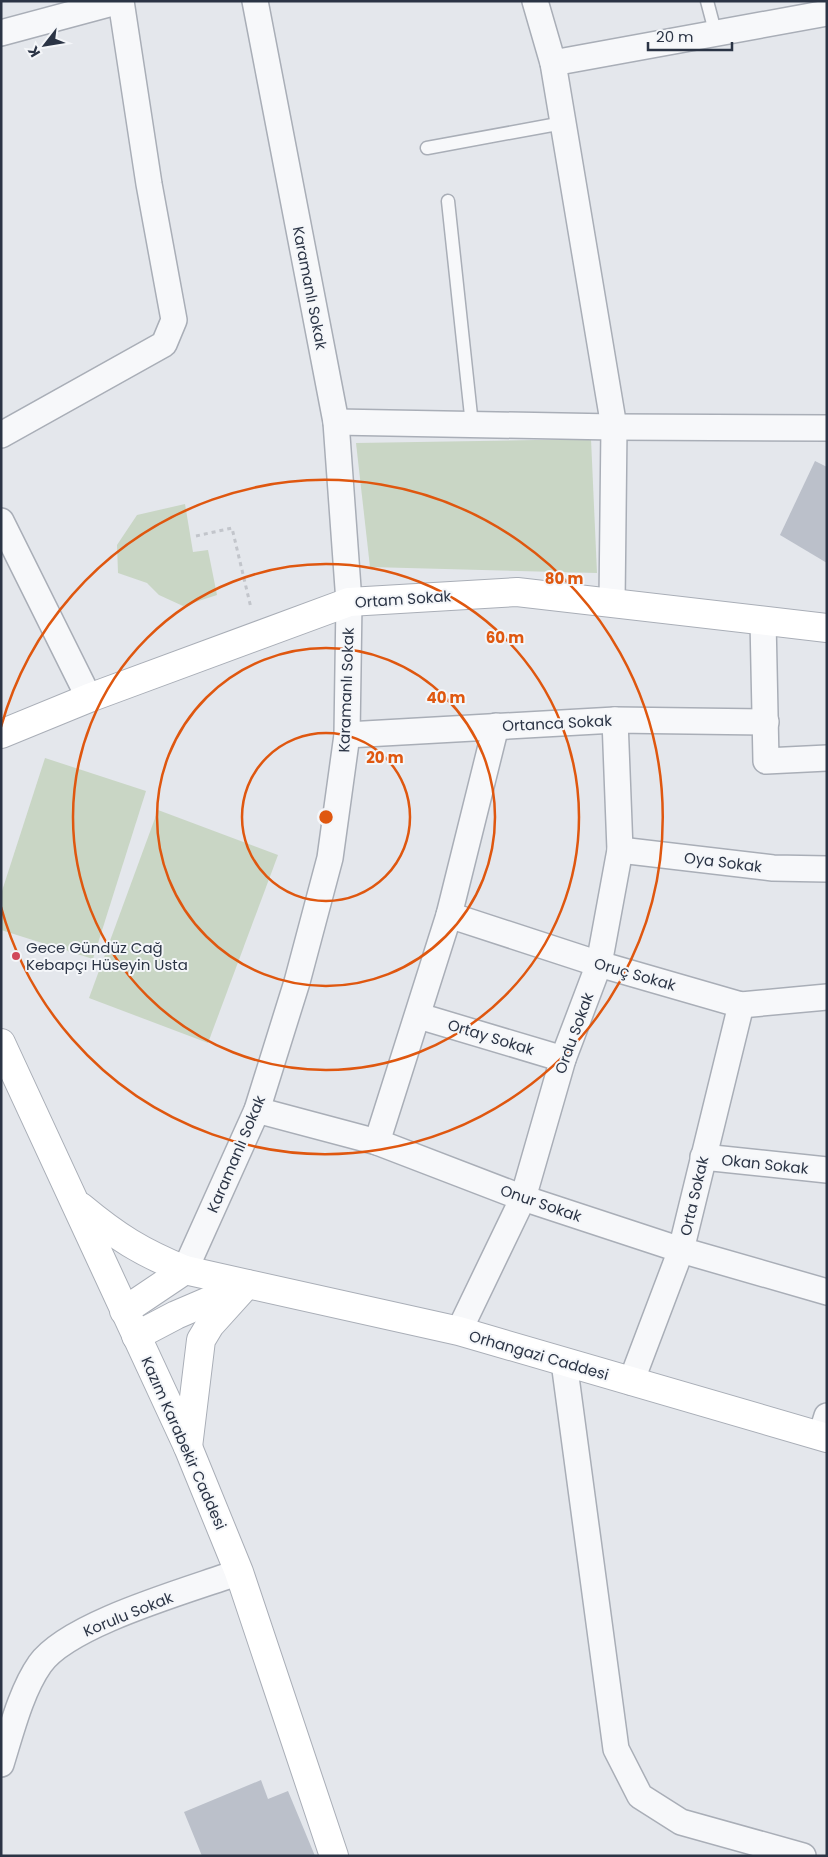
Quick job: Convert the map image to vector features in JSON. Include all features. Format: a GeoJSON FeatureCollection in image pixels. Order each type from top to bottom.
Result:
{"type":"FeatureCollection","features":[{"type":"Feature","properties":{"kind":"street"},"geometry":{"type":"LineString","coordinates":[[1,33],[120,1],[149,184],[174,320],[164,344],[1,435]]}},
{"type":"Feature","properties":{"kind":"street","name":"Karamanlı Sokak"},"geometry":{"type":"LineString","coordinates":[[185,1270],[257,1110],[297,982],[330,858],[347,735],[349,602],[336,422],[255,1]]}},
{"type":"Feature","properties":{"kind":"street"},"geometry":{"type":"LineString","coordinates":[[535,1],[553,63],[614,427],[612,603]]}},
{"type":"Feature","properties":{"kind":"street"},"geometry":{"type":"LineString","coordinates":[[553,63],[827,13]]}},
{"type":"Feature","properties":{"kind":"street"},"geometry":{"type":"LineString","coordinates":[[336,422],[614,427],[827,428]]}},
{"type":"Feature","properties":{"kind":"street"},"geometry":{"type":"LineString","coordinates":[[1,521],[90,698]]}},
{"type":"Feature","properties":{"kind":"street","name":"Ortam Sokak"},"geometry":{"type":"LineString","coordinates":[[1,734],[90,698],[349,602],[517,592],[827,628]]}},
{"type":"Feature","properties":{"kind":"street"},"geometry":{"type":"LineString","coordinates":[[764,620],[766,761],[827,758]]}},
{"type":"Feature","properties":{"kind":"street","name":"Ortanca Sokak"},"geometry":{"type":"LineString","coordinates":[[347,735],[615,720],[766,722]]}},
{"type":"Feature","properties":{"kind":"street","name":"Ordu Sokak"},"geometry":{"type":"LineString","coordinates":[[459,1331],[523,1198],[563,1059],[599,964],[620,850],[615,720]]}},
{"type":"Feature","properties":{"kind":"street"},"geometry":{"type":"LineString","coordinates":[[378,1142],[449,916],[496,726]]}},
{"type":"Feature","properties":{"kind":"street","name":"Oya Sokak"},"geometry":{"type":"LineString","coordinates":[[620,850],[773,868],[827,869]]}},
{"type":"Feature","properties":{"kind":"street","name":"Oruç Sokak"},"geometry":{"type":"LineString","coordinates":[[449,916],[599,964],[741,1004],[827,997]]}},
{"type":"Feature","properties":{"kind":"street","name":"Orta Sokak"},"geometry":{"type":"LineString","coordinates":[[631,1382],[681,1250],[741,1004]]}},
{"type":"Feature","properties":{"kind":"street","name":"Ortay Sokak"},"geometry":{"type":"LineString","coordinates":[[419,1016],[563,1059]]}},
{"type":"Feature","properties":{"kind":"street","name":"Kazım Karabekir Caddesi"},"geometry":{"type":"LineString","coordinates":[[1,1043],[188,1447],[239,1572],[334,1856]]}},
{"type":"Feature","properties":{"kind":"street","name":"Onur Sokak"},"geometry":{"type":"LineString","coordinates":[[257,1110],[378,1142],[523,1198],[681,1250],[827,1292]]}},
{"type":"Feature","properties":{"kind":"street","name":"Okan Sokak"},"geometry":{"type":"LineString","coordinates":[[703,1157],[827,1170]]}},
{"type":"Feature","properties":{"kind":"street","name":"Orhangazi Caddesi"},"geometry":{"type":"LineString","coordinates":[[77,1204],[111,1232],[144,1253],[185,1270],[459,1331],[631,1382],[825,1430]]}},
{"type":"Feature","properties":{"kind":"street"},"geometry":{"type":"LineString","coordinates":[[124,1311],[185,1270]]}},
{"type":"Feature","properties":{"kind":"street"},"geometry":{"type":"LineString","coordinates":[[136,1336],[176,1315],[247,1284]]}},
{"type":"Feature","properties":{"kind":"street"},"geometry":{"type":"LineString","coordinates":[[188,1447],[201,1340],[210,1325],[247,1284]]}},
{"type":"Feature","properties":{"kind":"street"},"geometry":{"type":"LineString","coordinates":[[564,1362],[616,1748],[640,1796],[681,1822],[803,1856]]}},
{"type":"Feature","properties":{"kind":"street","name":"Korulu Sokak"},"geometry":{"type":"LineString","coordinates":[[1,1764],[20,1705],[40,1664],[64,1642],[107,1619],[239,1572]]}},
{"type":"Feature","properties":{"kind":"lane"},"geometry":{"type":"LineString","coordinates":[[707,1],[716,34]]}},
{"type":"Feature","properties":{"kind":"lane"},"geometry":{"type":"LineString","coordinates":[[428,148],[563,123]]}},
{"type":"Feature","properties":{"kind":"lane"},"geometry":{"type":"LineString","coordinates":[[448,201],[472,425]]}},
{"type":"Feature","properties":{"kind":"path"},"geometry":{"type":"LineString","coordinates":[[196,536],[232,528],[248,597],[260,635]]}},
{"type":"Feature","properties":{"kind":"green space"},"geometry":{"type":"Polygon","coordinates":[[[591,439],[597,573],[370,567],[356,443],[591,439]]]}},
{"type":"Feature","properties":{"kind":"green space"},"geometry":{"type":"Polygon","coordinates":[[[185,504],[193,552],[208,550],[217,595],[183,606],[159,595],[147,583],[118,573],[117,545],[137,515],[185,504]]]}},
{"type":"Feature","properties":{"kind":"green space"},"geometry":{"type":"Polygon","coordinates":[[[45,758],[146,791],[93,959],[1,930],[1,894],[45,758]]]}},
{"type":"Feature","properties":{"kind":"green space"},"geometry":{"type":"Polygon","coordinates":[[[158,810],[278,855],[208,1043],[89,998],[158,810]]]}},
{"type":"Feature","properties":{"kind":"building"},"geometry":{"type":"Polygon","coordinates":[[[815,461],[827,467],[827,563],[780,535],[815,461]]]}},
{"type":"Feature","properties":{"kind":"building"},"geometry":{"type":"Polygon","coordinates":[[[261,1780],[268,1799],[288,1791],[315,1856],[202,1856],[184,1812],[261,1780]]]}},
{"type":"Feature","properties":{"kind":"place","name":"Gece Gündüz Cağ Kebapçı Hüseyin Usta"},"geometry":{"type":"Point","coordinates":[16,956]}}]}
